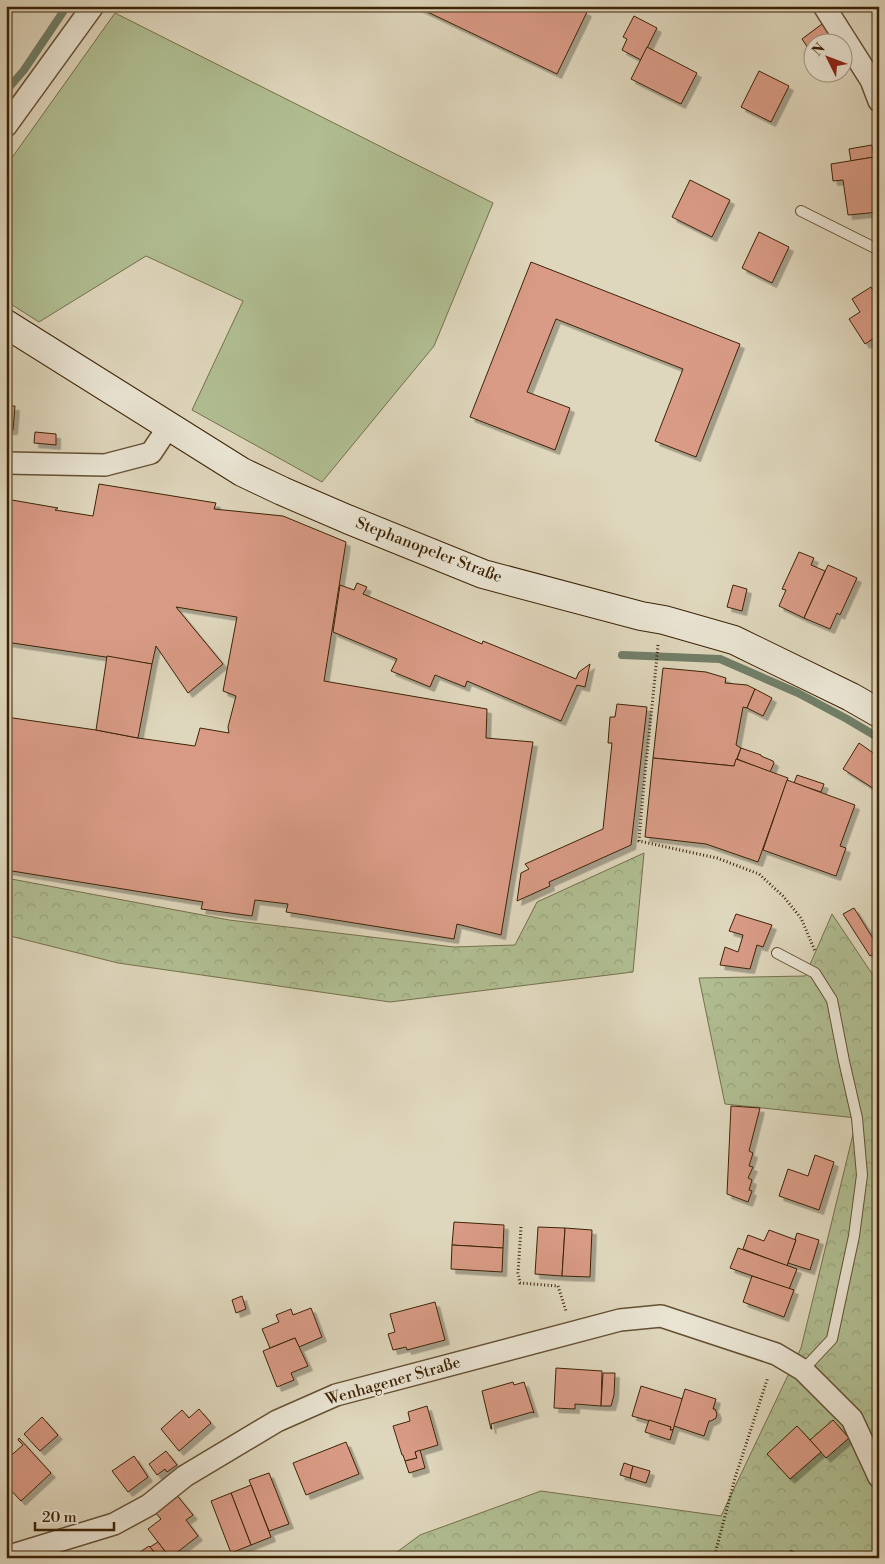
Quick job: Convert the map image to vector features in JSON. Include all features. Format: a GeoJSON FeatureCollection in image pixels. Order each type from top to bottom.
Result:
{"type":"FeatureCollection","features":[{"type":"Feature","properties":{"kind":"street"},"geometry":{"type":"LineString","coordinates":[[6,126],[93,6]]}},
{"type":"Feature","properties":{"kind":"street"},"geometry":{"type":"LineString","coordinates":[[824,6],[871,80],[879,101]]}},
{"type":"Feature","properties":{"kind":"street","name":"Stephanopeler Straße"},"geometry":{"type":"LineString","coordinates":[[6,324],[242,472],[282,491],[483,574],[641,616],[664,620],[734,640],[852,697],[879,713]]}},
{"type":"Feature","properties":{"kind":"street"},"geometry":{"type":"LineString","coordinates":[[6,464],[105,465],[151,452],[169,426]]}},
{"type":"Feature","properties":{"kind":"street","name":"Wenhagener Straße"},"geometry":{"type":"LineString","coordinates":[[6,1557],[114,1524],[149,1504],[185,1476],[277,1421],[336,1395],[620,1320],[661,1316],[776,1354],[803,1370],[852,1420],[879,1477]]}},
{"type":"Feature","properties":{"kind":"lane"},"geometry":{"type":"LineString","coordinates":[[801,211],[879,250]]}},
{"type":"Feature","properties":{"kind":"lane"},"geometry":{"type":"LineString","coordinates":[[777,953],[815,973],[832,1000],[858,1118],[862,1175],[854,1236],[832,1339],[803,1370]]}},
{"type":"Feature","properties":{"kind":"path"},"geometry":{"type":"LineString","coordinates":[[664,620],[659,636],[643,784],[639,841],[717,858],[759,874],[783,896],[801,918],[816,953]]}},
{"type":"Feature","properties":{"kind":"path"},"geometry":{"type":"LineString","coordinates":[[521,1228],[518,1272],[520,1283],[558,1286],[572,1332]]}},
{"type":"Feature","properties":{"kind":"path"},"geometry":{"type":"LineString","coordinates":[[714,1558],[735,1478],[776,1354]]}},
{"type":"Feature","properties":{"kind":"green space"},"geometry":{"type":"Polygon","coordinates":[[[115,13],[493,203],[434,346],[322,482],[192,410],[243,301],[146,256],[39,322],[6,301],[6,166],[115,13]]]}},
{"type":"Feature","properties":{"kind":"green space"},"geometry":{"type":"Polygon","coordinates":[[[644,853],[633,972],[390,1002],[118,963],[6,935],[6,878],[229,920],[454,947],[515,945],[537,902],[644,853]]]}},
{"type":"Feature","properties":{"kind":"green space"},"geometry":{"type":"Polygon","coordinates":[[[832,914],[879,984],[879,1558],[389,1558],[420,1535],[541,1491],[721,1516],[801,1348],[857,1118],[725,1104],[699,978],[805,976],[832,914]]]}},
{"type":"Feature","properties":{"kind":"building"},"geometry":{"type":"Polygon","coordinates":[[[415,6],[575,6],[587,12],[557,74],[415,6]]]}},
{"type":"Feature","properties":{"kind":"building"},"geometry":{"type":"Polygon","coordinates":[[[634,16],[657,28],[641,60],[622,50],[627,39],[623,37],[634,16]]]}},
{"type":"Feature","properties":{"kind":"building"},"geometry":{"type":"Polygon","coordinates":[[[822,24],[829,32],[811,32],[822,24]]]}},
{"type":"Feature","properties":{"kind":"building"},"geometry":{"type":"Polygon","coordinates":[[[647,47],[697,73],[681,104],[631,79],[647,47]]]}},
{"type":"Feature","properties":{"kind":"building"},"geometry":{"type":"Polygon","coordinates":[[[759,71],[789,86],[771,122],[741,107],[759,71]]]}},
{"type":"Feature","properties":{"kind":"building"},"geometry":{"type":"Polygon","coordinates":[[[872,145],[874,157],[851,161],[849,149],[872,145]]]}},
{"type":"Feature","properties":{"kind":"building"},"geometry":{"type":"Polygon","coordinates":[[[874,157],[879,175],[879,212],[848,215],[843,180],[833,181],[831,164],[874,157]]]}},
{"type":"Feature","properties":{"kind":"building"},"geometry":{"type":"Polygon","coordinates":[[[690,180],[730,200],[712,237],[672,217],[690,180]]]}},
{"type":"Feature","properties":{"kind":"building"},"geometry":{"type":"Polygon","coordinates":[[[759,232],[789,247],[772,283],[742,268],[759,232]]]}},
{"type":"Feature","properties":{"kind":"building"},"geometry":{"type":"Polygon","coordinates":[[[531,262],[740,344],[696,457],[655,441],[683,369],[556,319],[527,392],[570,408],[555,450],[470,417],[531,262]]]}},
{"type":"Feature","properties":{"kind":"building"},"geometry":{"type":"Polygon","coordinates":[[[871,287],[879,299],[875,304],[879,310],[879,335],[865,344],[849,319],[860,312],[852,299],[871,287]]]}},
{"type":"Feature","properties":{"kind":"building"},"geometry":{"type":"Polygon","coordinates":[[[6,406],[15,406],[13,430],[6,430],[6,406]]]}},
{"type":"Feature","properties":{"kind":"building"},"geometry":{"type":"Polygon","coordinates":[[[35,432],[56,434],[56,445],[34,443],[35,432]]]}},
{"type":"Feature","properties":{"kind":"building"},"geometry":{"type":"Polygon","coordinates":[[[99,484],[216,503],[214,509],[283,516],[346,542],[324,681],[487,709],[486,738],[533,742],[501,935],[457,924],[454,939],[286,912],[288,904],[255,900],[252,916],[201,909],[203,902],[6,870],[6,717],[195,746],[200,728],[229,733],[228,727],[236,696],[223,691],[237,617],[176,607],[223,664],[188,693],[156,646],[152,664],[6,642],[6,499],[93,516],[99,484]]]}},
{"type":"Feature","properties":{"kind":"building"},"geometry":{"type":"Polygon","coordinates":[[[799,552],[814,558],[811,565],[825,571],[804,618],[779,606],[786,590],[782,589],[799,552]]]}},
{"type":"Feature","properties":{"kind":"building"},"geometry":{"type":"Polygon","coordinates":[[[828,565],[857,578],[840,615],[837,613],[830,629],[804,618],[828,565]]]}},
{"type":"Feature","properties":{"kind":"building"},"geometry":{"type":"Polygon","coordinates":[[[357,583],[367,587],[363,594],[482,644],[483,641],[576,679],[579,672],[590,664],[585,687],[577,685],[561,721],[467,681],[465,687],[435,675],[430,687],[391,671],[397,659],[333,632],[340,585],[354,590],[357,583]]]}},
{"type":"Feature","properties":{"kind":"building"},"geometry":{"type":"Polygon","coordinates":[[[733,585],[747,589],[742,611],[727,607],[733,585]]]}},
{"type":"Feature","properties":{"kind":"building"},"geometry":{"type":"Polygon","coordinates":[[[107,656],[152,664],[138,738],[96,730],[107,656]]]}},
{"type":"Feature","properties":{"kind":"building"},"geometry":{"type":"Polygon","coordinates":[[[663,668],[706,672],[726,678],[725,683],[747,685],[755,689],[747,708],[743,707],[736,745],[741,748],[734,766],[653,758],[663,668]]]}},
{"type":"Feature","properties":{"kind":"building"},"geometry":{"type":"Polygon","coordinates":[[[755,689],[772,698],[763,716],[747,708],[755,689]]]}},
{"type":"Feature","properties":{"kind":"building"},"geometry":{"type":"Polygon","coordinates":[[[617,704],[647,707],[631,845],[549,882],[550,886],[517,901],[521,873],[529,869],[525,864],[603,829],[612,743],[608,743],[610,717],[615,717],[617,704]]]}},
{"type":"Feature","properties":{"kind":"building"},"geometry":{"type":"Polygon","coordinates":[[[859,743],[879,757],[879,792],[843,769],[859,743]]]}},
{"type":"Feature","properties":{"kind":"building"},"geometry":{"type":"Polygon","coordinates":[[[741,748],[773,761],[770,772],[737,759],[741,748]]]}},
{"type":"Feature","properties":{"kind":"building"},"geometry":{"type":"Polygon","coordinates":[[[653,758],[734,766],[736,759],[788,778],[758,862],[706,844],[645,837],[653,758]]]}},
{"type":"Feature","properties":{"kind":"building"},"geometry":{"type":"Polygon","coordinates":[[[797,775],[824,784],[821,792],[794,783],[797,775]]]}},
{"type":"Feature","properties":{"kind":"building"},"geometry":{"type":"Polygon","coordinates":[[[787,780],[855,805],[840,846],[846,848],[836,876],[763,850],[787,780]]]}},
{"type":"Feature","properties":{"kind":"building"},"geometry":{"type":"Polygon","coordinates":[[[854,908],[879,948],[870,956],[843,914],[854,908]]]}},
{"type":"Feature","properties":{"kind":"building"},"geometry":{"type":"Polygon","coordinates":[[[736,914],[772,925],[763,947],[757,945],[750,969],[720,965],[725,947],[738,952],[743,935],[729,931],[736,914]]]}},
{"type":"Feature","properties":{"kind":"building"},"geometry":{"type":"Polygon","coordinates":[[[731,1106],[760,1108],[749,1151],[753,1153],[749,1166],[753,1167],[748,1178],[752,1180],[749,1190],[752,1191],[748,1202],[727,1194],[731,1106]]]}},
{"type":"Feature","properties":{"kind":"building"},"geometry":{"type":"Polygon","coordinates":[[[815,1155],[834,1162],[819,1210],[779,1196],[788,1169],[808,1176],[815,1155]]]}},
{"type":"Feature","properties":{"kind":"building"},"geometry":{"type":"Polygon","coordinates":[[[454,1222],[504,1225],[503,1248],[452,1245],[454,1222]]]}},
{"type":"Feature","properties":{"kind":"building"},"geometry":{"type":"Polygon","coordinates":[[[538,1227],[565,1228],[562,1276],[535,1274],[538,1227]]]}},
{"type":"Feature","properties":{"kind":"building"},"geometry":{"type":"Polygon","coordinates":[[[565,1228],[592,1230],[590,1277],[562,1276],[565,1228]]]}},
{"type":"Feature","properties":{"kind":"building"},"geometry":{"type":"Polygon","coordinates":[[[769,1230],[796,1240],[787,1266],[743,1249],[748,1235],[764,1241],[769,1230]]]}},
{"type":"Feature","properties":{"kind":"building"},"geometry":{"type":"Polygon","coordinates":[[[797,1233],[819,1240],[810,1270],[788,1263],[797,1233]]]}},
{"type":"Feature","properties":{"kind":"building"},"geometry":{"type":"Polygon","coordinates":[[[452,1245],[503,1248],[502,1272],[451,1269],[452,1245]]]}},
{"type":"Feature","properties":{"kind":"building"},"geometry":{"type":"Polygon","coordinates":[[[738,1248],[797,1269],[789,1289],[730,1268],[738,1248]]]}},
{"type":"Feature","properties":{"kind":"building"},"geometry":{"type":"Polygon","coordinates":[[[752,1276],[794,1290],[784,1317],[743,1302],[752,1276]]]}},
{"type":"Feature","properties":{"kind":"building"},"geometry":{"type":"Polygon","coordinates":[[[242,1296],[246,1309],[236,1313],[232,1300],[242,1296]]]}},
{"type":"Feature","properties":{"kind":"building"},"geometry":{"type":"Polygon","coordinates":[[[435,1302],[445,1340],[407,1350],[406,1347],[393,1350],[388,1334],[395,1332],[390,1314],[435,1302]]]}},
{"type":"Feature","properties":{"kind":"building"},"geometry":{"type":"Polygon","coordinates":[[[311,1308],[322,1337],[299,1347],[295,1338],[270,1348],[262,1329],[279,1322],[276,1315],[291,1309],[293,1315],[311,1308]]]}},
{"type":"Feature","properties":{"kind":"building"},"geometry":{"type":"Polygon","coordinates":[[[295,1338],[308,1366],[291,1373],[294,1380],[277,1387],[263,1351],[295,1338]]]}},
{"type":"Feature","properties":{"kind":"building"},"geometry":{"type":"Polygon","coordinates":[[[556,1368],[602,1371],[601,1406],[575,1404],[575,1409],[554,1408],[556,1368]]]}},
{"type":"Feature","properties":{"kind":"building"},"geometry":{"type":"Polygon","coordinates":[[[603,1373],[615,1373],[614,1395],[611,1406],[601,1406],[603,1373]]]}},
{"type":"Feature","properties":{"kind":"building"},"geometry":{"type":"Polygon","coordinates":[[[513,1382],[514,1385],[524,1382],[534,1413],[491,1424],[491,1429],[482,1391],[513,1382]]]}},
{"type":"Feature","properties":{"kind":"building"},"geometry":{"type":"Polygon","coordinates":[[[641,1386],[683,1399],[673,1430],[670,1430],[671,1427],[632,1416],[641,1386]]]}},
{"type":"Feature","properties":{"kind":"building"},"geometry":{"type":"Polygon","coordinates":[[[685,1389],[716,1399],[713,1409],[715,1409],[717,1414],[716,1418],[709,1421],[704,1436],[674,1426],[685,1389]]]}},
{"type":"Feature","properties":{"kind":"building"},"geometry":{"type":"Polygon","coordinates":[[[427,1406],[438,1445],[415,1452],[417,1458],[405,1461],[393,1426],[410,1421],[408,1412],[427,1406]]]}},
{"type":"Feature","properties":{"kind":"building"},"geometry":{"type":"Polygon","coordinates":[[[199,1409],[211,1423],[179,1451],[161,1429],[182,1410],[189,1418],[199,1409]]]}},
{"type":"Feature","properties":{"kind":"building"},"geometry":{"type":"Polygon","coordinates":[[[42,1417],[58,1435],[40,1451],[24,1434],[42,1417]]]}},
{"type":"Feature","properties":{"kind":"building"},"geometry":{"type":"Polygon","coordinates":[[[649,1420],[671,1427],[670,1430],[673,1430],[670,1440],[645,1432],[649,1420]]]}},
{"type":"Feature","properties":{"kind":"building"},"geometry":{"type":"Polygon","coordinates":[[[833,1420],[849,1438],[826,1458],[810,1440],[833,1420]]]}},
{"type":"Feature","properties":{"kind":"building"},"geometry":{"type":"Polygon","coordinates":[[[797,1426],[821,1452],[790,1479],[767,1454],[797,1426]]]}},
{"type":"Feature","properties":{"kind":"building"},"geometry":{"type":"Polygon","coordinates":[[[19,1438],[51,1473],[21,1501],[6,1485],[6,1460],[23,1445],[18,1440],[19,1438]]]}},
{"type":"Feature","properties":{"kind":"building"},"geometry":{"type":"Polygon","coordinates":[[[346,1442],[359,1474],[306,1495],[293,1463],[346,1442]]]}},
{"type":"Feature","properties":{"kind":"building"},"geometry":{"type":"Polygon","coordinates":[[[420,1450],[425,1468],[409,1473],[405,1461],[417,1458],[415,1452],[420,1450]]]}},
{"type":"Feature","properties":{"kind":"building"},"geometry":{"type":"Polygon","coordinates":[[[166,1451],[177,1465],[167,1472],[165,1469],[157,1475],[149,1464],[166,1451]]]}},
{"type":"Feature","properties":{"kind":"building"},"geometry":{"type":"Polygon","coordinates":[[[134,1456],[148,1477],[128,1492],[112,1471],[134,1456]]]}},
{"type":"Feature","properties":{"kind":"building"},"geometry":{"type":"Polygon","coordinates":[[[624,1463],[633,1466],[630,1478],[620,1475],[624,1463]]]}},
{"type":"Feature","properties":{"kind":"building"},"geometry":{"type":"Polygon","coordinates":[[[633,1466],[650,1471],[646,1483],[630,1478],[633,1466]]]}},
{"type":"Feature","properties":{"kind":"building"},"geometry":{"type":"Polygon","coordinates":[[[269,1473],[289,1524],[269,1531],[249,1480],[269,1473]]]}},
{"type":"Feature","properties":{"kind":"building"},"geometry":{"type":"Polygon","coordinates":[[[251,1485],[271,1537],[251,1545],[231,1493],[251,1485]]]}},
{"type":"Feature","properties":{"kind":"building"},"geometry":{"type":"Polygon","coordinates":[[[175,1493],[193,1515],[186,1520],[198,1536],[170,1558],[148,1529],[161,1519],[153,1510],[175,1493]]]}},
{"type":"Feature","properties":{"kind":"building"},"geometry":{"type":"Polygon","coordinates":[[[231,1493],[251,1545],[231,1553],[211,1501],[231,1493]]]}},
{"type":"Feature","properties":{"kind":"building"},"geometry":{"type":"Polygon","coordinates":[[[158,1542],[170,1558],[159,1558],[150,1547],[158,1542]]]}},
{"type":"Feature","properties":{"kind":"building"},"geometry":{"type":"Polygon","coordinates":[[[149,1546],[159,1558],[144,1558],[140,1552],[149,1546]]]}},
{"type":"Feature","properties":{"kind":"building"},"geometry":{"type":"Polygon","coordinates":[[[791,1550],[803,1558],[786,1558],[791,1550]]]}},
{"type":"Feature","properties":{"kind":"building"},"geometry":{"type":"Polygon","coordinates":[[[177,1552],[182,1558],[170,1558],[177,1552]]]}},
{"type":"Feature","properties":{"kind":"waterway"},"geometry":{"type":"LineString","coordinates":[[6,91],[24,70],[67,6]]}},
{"type":"Feature","properties":{"kind":"waterway"},"geometry":{"type":"LineString","coordinates":[[622,655],[720,659],[798,693],[879,738]]}}]}
